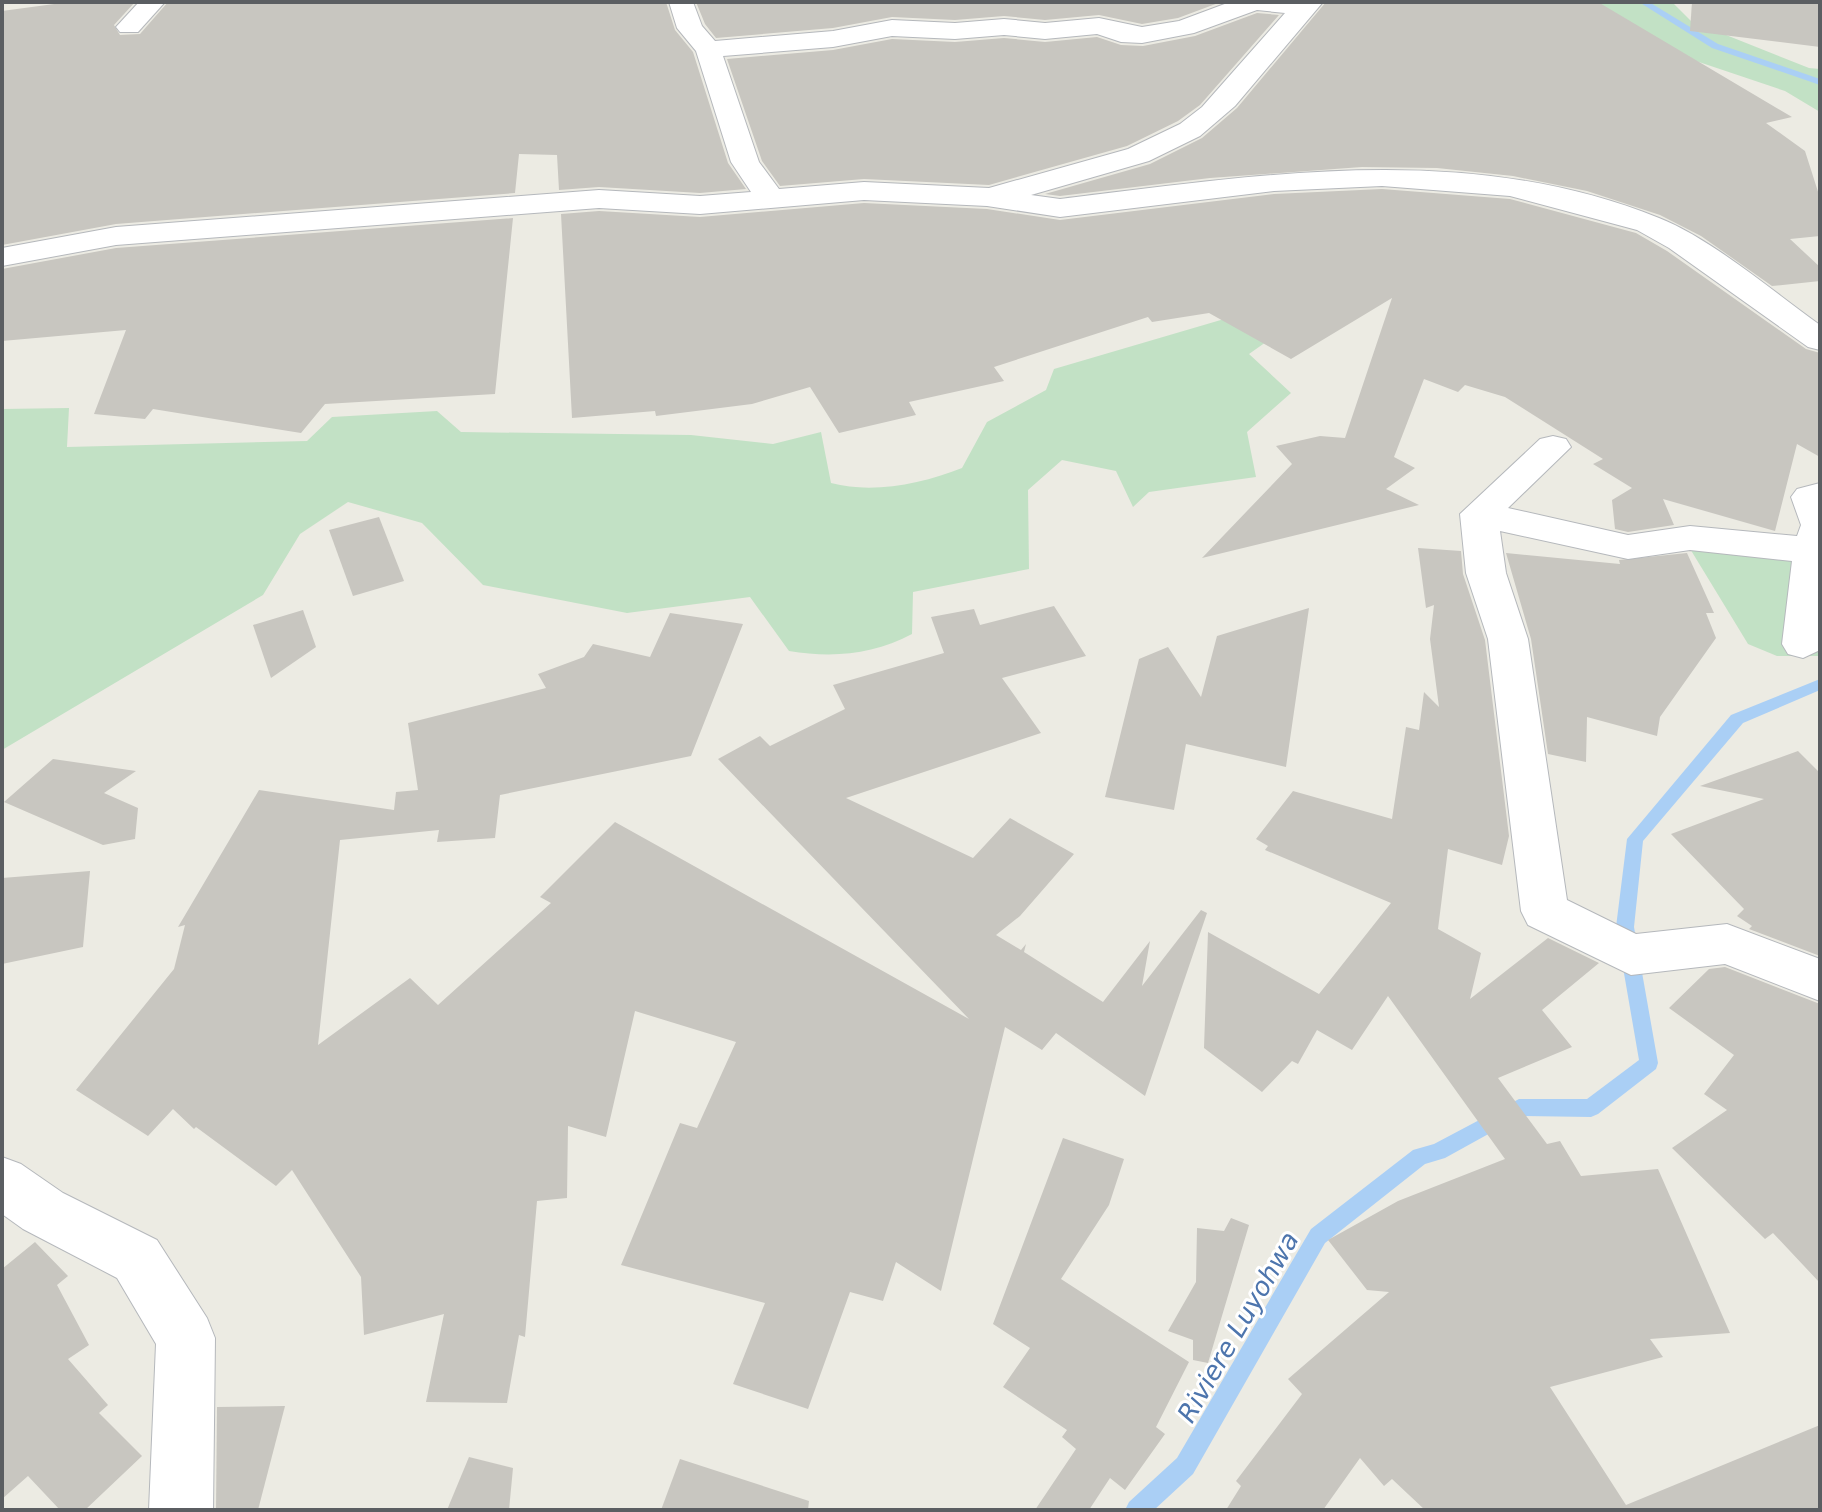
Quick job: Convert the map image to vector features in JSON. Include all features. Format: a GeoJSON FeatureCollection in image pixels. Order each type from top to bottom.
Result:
{"type":"FeatureCollection","features":[{"type":"Feature","properties":{"kind":"street"},"geometry":{"type":"LineString","coordinates":[[129,27],[153,2]]}},
{"type":"Feature","properties":{"kind":"street"},"geometry":{"type":"LineString","coordinates":[[681,2],[690,28],[708,49],[745,162],[769,197]]}},
{"type":"Feature","properties":{"kind":"street"},"geometry":{"type":"LineString","coordinates":[[708,49],[833,39],[892,28],[1004,27],[1045,31],[1099,26],[1121,34],[1142,35],[1185,28],[1246,6],[1283,6],[1292,2]]}},
{"type":"Feature","properties":{"kind":"street"},"geometry":{"type":"LineString","coordinates":[[987,197],[1147,151],[1182,135],[1233,92],[1311,2]]}},
{"type":"Feature","properties":{"kind":"street"},"geometry":{"type":"LineString","coordinates":[[2,257],[116,236],[526,203],[630,198],[700,205],[864,191],[987,197],[1033,206],[1090,208],[1183,192],[1339,176],[1510,187],[1590,205],[1648,224],[1680,241],[1820,340]]}},
{"type":"Feature","properties":{"kind":"street"},"geometry":{"type":"LineString","coordinates":[[1479,514],[1553,447]]}},
{"type":"Feature","properties":{"kind":"street"},"geometry":{"type":"LineString","coordinates":[[1803,644],[1806,599],[1812,577],[1811,550],[1820,525],[1810,497],[1820,495]]}},
{"type":"Feature","properties":{"kind":"street"},"geometry":{"type":"LineString","coordinates":[[1479,514],[1628,547],[1690,538],[1811,550]]}},
{"type":"Feature","properties":{"kind":"street"},"geometry":{"type":"LineString","coordinates":[[1479,514],[1486,573],[1508,639],[1545,911],[1631,955],[1727,944],[1820,980]]}},
{"type":"Feature","properties":{"kind":"street"},"geometry":{"type":"LineString","coordinates":[[2,1182],[43,1211],[137,1259],[186,1338],[181,1510]]}},
{"type":"Feature","properties":{"kind":"green space"},"geometry":{"type":"Polygon","coordinates":[[[1571,2],[1672,2],[1691,21],[1809,68],[1820,69],[1820,112],[1785,91],[1574,20],[1571,2]]]}},
{"type":"Feature","properties":{"kind":"green space"},"geometry":{"type":"Polygon","coordinates":[[[1321,303],[1249,354],[1291,393],[1247,432],[1256,477],[1149,492],[1133,507],[1116,471],[1062,460],[1028,490],[1029,569],[913,592],[912,634],[897,641],[852,653],[789,651],[750,597],[627,613],[483,585],[422,523],[348,502],[300,534],[263,595],[2,750],[2,409],[69,408],[67,447],[307,441],[332,417],[437,411],[461,432],[691,435],[773,444],[821,432],[831,483],[863,488],[897,486],[962,468],[987,422],[1046,390],[1054,369],[1231,317],[1321,303]]]}},
{"type":"Feature","properties":{"kind":"green space"},"geometry":{"type":"Polygon","coordinates":[[[1678,529],[1820,558],[1820,656],[1777,656],[1748,644],[1678,529]]]}},
{"type":"Feature","properties":{"kind":"building"},"geometry":{"type":"Polygon","coordinates":[[[69,2],[135,2],[114,25],[120,35],[140,34],[168,2],[666,2],[675,30],[693,52],[728,163],[746,189],[700,193],[599,187],[559,190],[557,155],[519,154],[515,193],[116,224],[2,245],[2,11],[69,2]]]}},
{"type":"Feature","properties":{"kind":"building"},"geometry":{"type":"Polygon","coordinates":[[[696,2],[1221,2],[1178,18],[1142,24],[1099,15],[1045,20],[1004,16],[955,20],[892,17],[833,28],[716,38],[705,24],[696,2]]]}},
{"type":"Feature","properties":{"kind":"building"},"geometry":{"type":"Polygon","coordinates":[[[1326,2],[1598,2],[1792,117],[1766,123],[1805,151],[1820,198],[1820,236],[1790,239],[1820,267],[1820,281],[1772,286],[1701,236],[1660,215],[1587,191],[1513,176],[1437,168],[1362,167],[1210,178],[1060,196],[1045,194],[1150,164],[1202,138],[1237,108],[1326,2]]]}},
{"type":"Feature","properties":{"kind":"building"},"geometry":{"type":"Polygon","coordinates":[[[1692,2],[1820,2],[1820,47],[1690,31],[1692,2]]]}},
{"type":"Feature","properties":{"kind":"building"},"geometry":{"type":"Polygon","coordinates":[[[1257,13],[1279,15],[1200,105],[1178,121],[1127,146],[989,185],[864,179],[780,186],[762,161],[727,59],[833,50],[892,39],[955,42],[1004,38],[1045,42],[1097,37],[1121,45],[1143,46],[1195,36],[1257,13]]]}},
{"type":"Feature","properties":{"kind":"building"},"geometry":{"type":"Polygon","coordinates":[[[1382,189],[1510,199],[1636,233],[1667,251],[1806,349],[1820,353],[1820,457],[1797,444],[1775,531],[1663,499],[1674,525],[1628,532],[1615,529],[1612,500],[1632,488],[1593,464],[1603,459],[1505,397],[1465,385],[1458,392],[1424,379],[1394,457],[1415,468],[1386,489],[1419,505],[1202,558],[1292,464],[1276,446],[1320,436],[1345,438],[1392,298],[1291,359],[1209,313],[1152,322],[1148,317],[994,367],[1004,381],[909,402],[916,415],[839,433],[810,387],[752,404],[656,416],[655,411],[572,418],[561,214],[599,211],[700,217],[864,203],[987,209],[1060,220],[1274,194],[1382,189]]]}},
{"type":"Feature","properties":{"kind":"building"},"geometry":{"type":"Polygon","coordinates":[[[513,218],[495,394],[325,404],[301,433],[153,409],[145,419],[94,414],[126,330],[2,341],[2,269],[116,248],[513,218]]]}},
{"type":"Feature","properties":{"kind":"building"},"geometry":{"type":"Polygon","coordinates":[[[379,517],[404,581],[353,596],[329,530],[379,517]]]}},
{"type":"Feature","properties":{"kind":"building"},"geometry":{"type":"Polygon","coordinates":[[[1418,548],[1461,551],[1463,574],[1485,640],[1509,836],[1502,865],[1448,849],[1438,929],[1481,953],[1470,999],[1548,938],[1599,963],[1542,1010],[1572,1047],[1498,1078],[1547,1144],[1560,1141],[1581,1176],[1658,1169],[1730,1333],[1650,1339],[1663,1357],[1550,1387],[1626,1505],[1820,1425],[1820,1510],[1425,1510],[1392,1479],[1384,1486],[1360,1458],[1323,1510],[1226,1510],[1241,1486],[1236,1481],[1302,1394],[1288,1379],[1389,1292],[1367,1290],[1328,1240],[1398,1201],[1505,1159],[1388,996],[1352,1050],[1317,1030],[1298,1064],[1292,1061],[1262,1092],[1204,1048],[1208,932],[1319,994],[1391,903],[1265,850],[1268,846],[1256,839],[1293,791],[1392,819],[1406,727],[1419,730],[1424,692],[1439,707],[1430,639],[1434,605],[1426,608],[1418,548]]]}},
{"type":"Feature","properties":{"kind":"building"},"geometry":{"type":"Polygon","coordinates":[[[1506,553],[1620,564],[1619,560],[1687,553],[1714,613],[1706,613],[1716,638],[1660,717],[1657,736],[1587,717],[1586,762],[1548,754],[1531,639],[1506,553]]]}},
{"type":"Feature","properties":{"kind":"building"},"geometry":{"type":"Polygon","coordinates":[[[1054,606],[1086,656],[1002,678],[1041,733],[846,798],[973,858],[1010,818],[1074,854],[1020,916],[996,935],[1021,950],[1026,944],[1024,952],[1103,1002],[1150,941],[1142,986],[1201,910],[1207,913],[1145,1096],[1056,1033],[1042,1050],[1005,1027],[941,1291],[896,1262],[883,1301],[850,1292],[808,1409],[733,1384],[765,1303],[621,1265],[680,1123],[697,1128],[736,1042],[635,1011],[606,1137],[568,1126],[567,1198],[537,1201],[525,1337],[519,1335],[507,1403],[426,1402],[444,1314],[364,1335],[361,1277],[292,1170],[276,1186],[196,1127],[194,1129],[173,1109],[148,1136],[76,1090],[174,969],[185,925],[178,927],[259,790],[394,810],[396,792],[418,790],[408,723],[546,688],[538,674],[584,657],[593,644],[650,657],[670,613],[743,624],[691,756],[500,795],[495,838],[437,842],[439,830],[340,840],[318,1045],[410,978],[438,1005],[551,903],[540,897],[615,822],[969,1019],[718,759],[760,736],[770,746],[845,709],[833,685],[944,653],[931,617],[974,609],[980,625],[1054,606]]]}},
{"type":"Feature","properties":{"kind":"building"},"geometry":{"type":"Polygon","coordinates":[[[1309,608],[1286,767],[1186,744],[1174,810],[1105,797],[1139,659],[1168,647],[1201,697],[1217,636],[1309,608]]]}},
{"type":"Feature","properties":{"kind":"building"},"geometry":{"type":"Polygon","coordinates":[[[303,610],[316,647],[271,678],[253,625],[303,610]]]}},
{"type":"Feature","properties":{"kind":"building"},"geometry":{"type":"Polygon","coordinates":[[[1798,751],[1820,773],[1820,956],[1749,929],[1752,926],[1737,916],[1744,909],[1671,834],[1764,799],[1700,786],[1798,751]]]}},
{"type":"Feature","properties":{"kind":"building"},"geometry":{"type":"Polygon","coordinates":[[[53,759],[136,771],[104,793],[138,808],[135,839],[103,845],[4,802],[53,759]]]}},
{"type":"Feature","properties":{"kind":"building"},"geometry":{"type":"Polygon","coordinates":[[[90,871],[83,947],[2,964],[2,878],[90,871]]]}},
{"type":"Feature","properties":{"kind":"building"},"geometry":{"type":"Polygon","coordinates":[[[1725,967],[1820,1004],[1820,1283],[1773,1233],[1765,1239],[1672,1148],[1727,1110],[1704,1094],[1734,1055],[1669,1008],[1709,969],[1725,967]]]}},
{"type":"Feature","properties":{"kind":"building"},"geometry":{"type":"Polygon","coordinates":[[[1063,1138],[1124,1159],[1109,1205],[1061,1279],[1189,1362],[1156,1427],[1165,1434],[1125,1490],[1110,1478],[1089,1510],[1035,1510],[1076,1449],[1062,1437],[1067,1430],[1003,1387],[1030,1348],[993,1324],[1063,1138]]]}},
{"type":"Feature","properties":{"kind":"building"},"geometry":{"type":"Polygon","coordinates":[[[1231,1218],[1249,1225],[1208,1363],[1193,1360],[1193,1340],[1168,1331],[1196,1282],[1197,1228],[1224,1231],[1231,1218]]]}},
{"type":"Feature","properties":{"kind":"building"},"geometry":{"type":"Polygon","coordinates":[[[35,1242],[68,1276],[57,1285],[89,1345],[68,1359],[108,1405],[99,1413],[142,1456],[85,1510],[60,1510],[28,1476],[2,1499],[2,1269],[35,1242]]]}},
{"type":"Feature","properties":{"kind":"building"},"geometry":{"type":"Polygon","coordinates":[[[285,1406],[258,1510],[216,1510],[217,1407],[285,1406]]]}},
{"type":"Feature","properties":{"kind":"building"},"geometry":{"type":"Polygon","coordinates":[[[469,1457],[513,1468],[509,1510],[447,1510],[469,1457]]]}},
{"type":"Feature","properties":{"kind":"building"},"geometry":{"type":"Polygon","coordinates":[[[680,1459],[809,1501],[808,1510],[661,1510],[680,1459]]]}},
{"type":"Feature","properties":{"kind":"waterway","name":"Riviere Luyohwa"},"geometry":{"type":"LineString","coordinates":[[1643,2],[1715,46],[1820,82]]}},
{"type":"Feature","properties":{"kind":"waterway","name":"Riviere Luyohwa"},"geometry":{"type":"LineString","coordinates":[[1137,1510],[1185,1466],[1318,1236],[1420,1156],[1438,1152],[1519,1107],[1591,1108],[1649,1063],[1625,927],[1635,839],[1737,719],[1820,684]]}}]}
